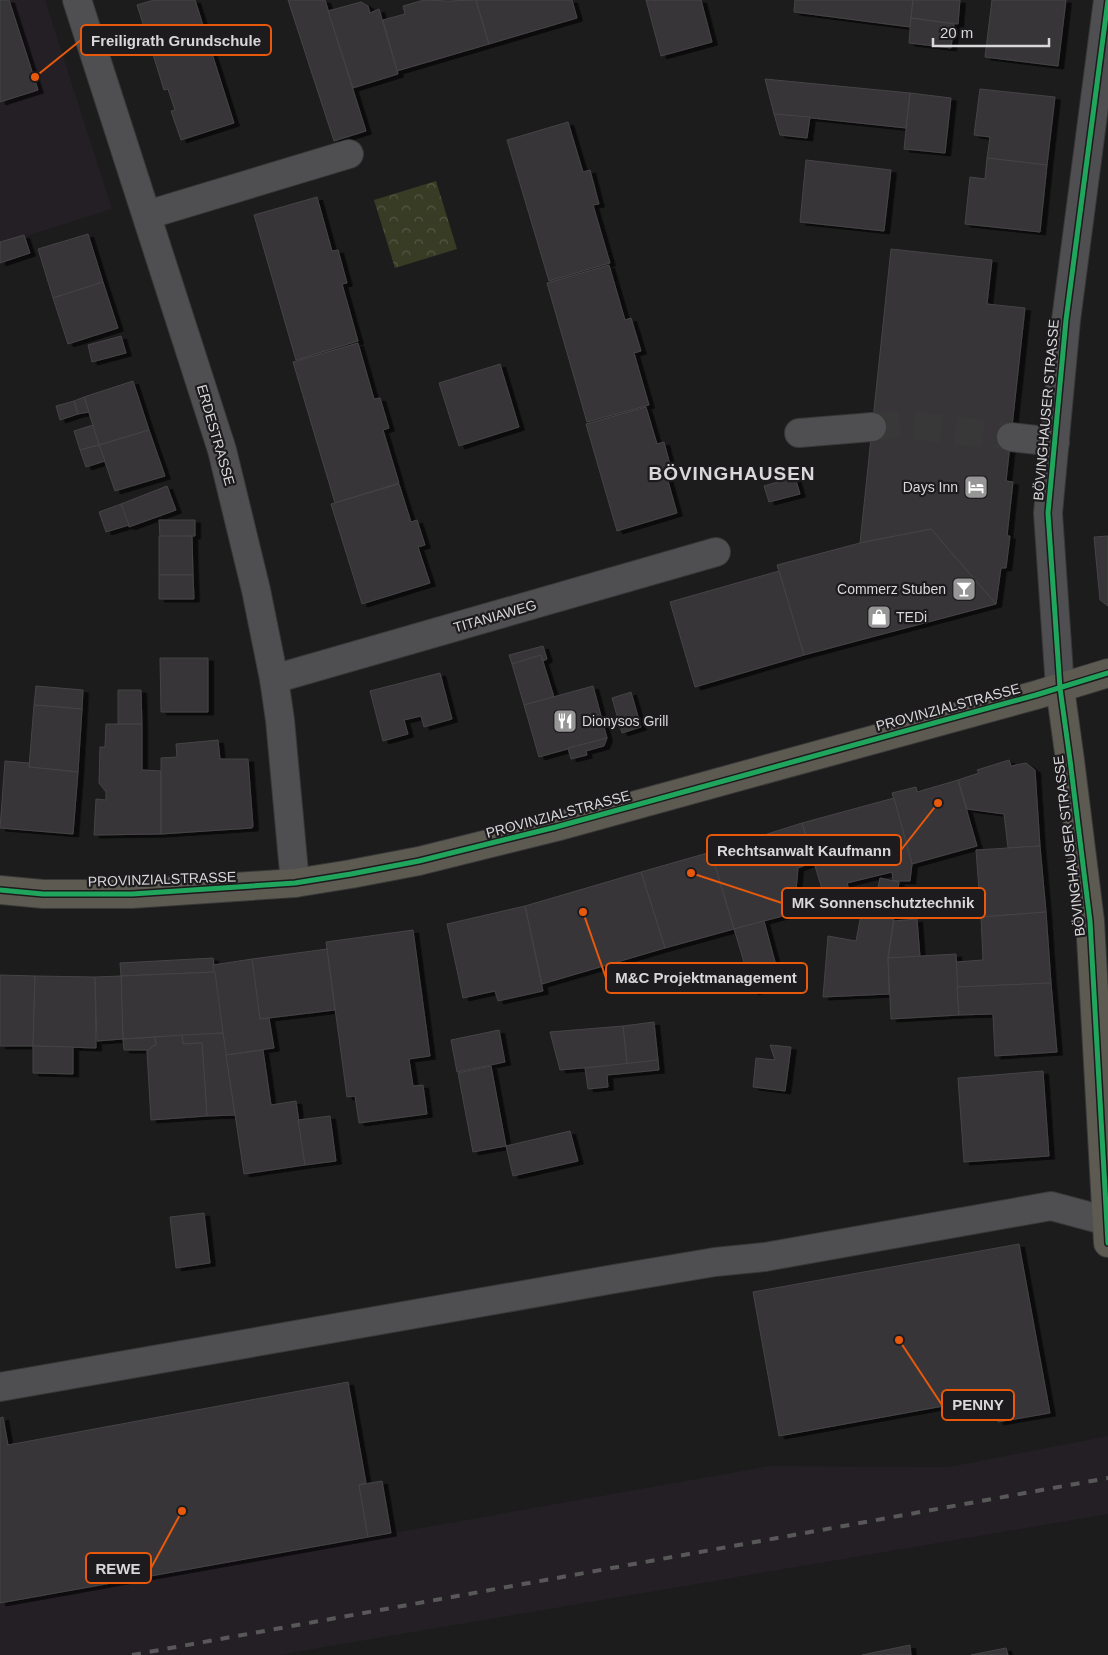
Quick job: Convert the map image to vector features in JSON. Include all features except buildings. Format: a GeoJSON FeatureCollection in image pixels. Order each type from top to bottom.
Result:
{"type":"FeatureCollection","features":[{"type":"Feature","properties":{"kind":"main road","name":"PROVINZIALSTRASSE"},"geometry":{"type":"LineString","coordinates":[[0,890],[43,894],[132,894],[295,884],[419,861],[556,827],[1060,688],[1108,673]]}},
{"type":"Feature","properties":{"kind":"main road","name":"BÖVINGHAUSER STRASSE"},"geometry":{"type":"LineString","coordinates":[[1060,688],[1090,921],[1108,1232]]}},
{"type":"Feature","properties":{"kind":"street","name":"ERDESTRASSE"},"geometry":{"type":"LineString","coordinates":[[77,0],[222,450],[256,590],[274,679],[280,720],[295,884]]}},
{"type":"Feature","properties":{"kind":"street","name":"BÖVINGHAUSER STRASSE"},"geometry":{"type":"LineString","coordinates":[[1060,688],[1048,513],[1066,320],[1108,0]]}},
{"type":"Feature","properties":{"kind":"street"},"geometry":{"type":"LineString","coordinates":[[147,215],[349,154]]}},
{"type":"Feature","properties":{"kind":"street"},"geometry":{"type":"LineString","coordinates":[[799,433],[872,426]]}},
{"type":"Feature","properties":{"kind":"street"},"geometry":{"type":"LineString","coordinates":[[1011,437],[1055,442]]}},
{"type":"Feature","properties":{"kind":"street","name":"TITANIAWEG"},"geometry":{"type":"LineString","coordinates":[[274,679],[716,552]]}},
{"type":"Feature","properties":{"kind":"street"},"geometry":{"type":"LineString","coordinates":[[0,1387],[188,1355],[392,1317],[716,1262],[765,1257],[1051,1206],[1108,1232]]}},
{"type":"Feature","properties":{"kind":"shaded area"},"geometry":{"type":"Polygon","coordinates":[[[0,0],[45,0],[112,209],[0,244],[0,0]]]}},
{"type":"Feature","properties":{"kind":"shaded area"},"geometry":{"type":"Polygon","coordinates":[[[1108,1436],[1108,1514],[278,1655],[0,1655],[0,1603],[769,1466],[949,1467],[1108,1436]]]}},
{"type":"Feature","properties":{"kind":"green space"},"geometry":{"type":"Polygon","coordinates":[[[436,181],[457,249],[395,268],[374,200],[436,181]]]}},
{"type":"Feature","properties":{"kind":"tunnel"},"geometry":{"type":"LineString","coordinates":[[872,427],[902,424],[1011,437]]}},
{"type":"Feature","properties":{"kind":"railway"},"geometry":{"type":"LineString","coordinates":[[132,1655],[1108,1478]]}},
{"type":"Feature","properties":{"kind":"cycle path"},"geometry":{"type":"LineString","coordinates":[[1108,0],[1066,320],[1048,513],[1060,688],[1090,921],[1108,1243]]}},
{"type":"Feature","properties":{"kind":"cycle path"},"geometry":{"type":"LineString","coordinates":[[0,890],[43,894],[132,894],[295,883],[419,861],[556,827],[1036,695],[1108,673]]}},
{"type":"Feature","properties":{"kind":"place","name":"Freiligrath Grundschule"},"geometry":{"type":"Point","coordinates":[35,77]}},
{"type":"Feature","properties":{"kind":"place","name":"Days Inn"},"geometry":{"type":"Point","coordinates":[976,487]}},
{"type":"Feature","properties":{"kind":"place","name":"Commerz Stuben"},"geometry":{"type":"Point","coordinates":[964,589]}},
{"type":"Feature","properties":{"kind":"place","name":"TEDi"},"geometry":{"type":"Point","coordinates":[879,617]}},
{"type":"Feature","properties":{"kind":"place","name":"Dionysos Grill"},"geometry":{"type":"Point","coordinates":[565,721]}},
{"type":"Feature","properties":{"kind":"place","name":"Rechtsanwalt Kaufmann"},"geometry":{"type":"Point","coordinates":[938,803]}},
{"type":"Feature","properties":{"kind":"place","name":"MK Sonnenschutztechnik"},"geometry":{"type":"Point","coordinates":[691,873]}},
{"type":"Feature","properties":{"kind":"place","name":"M&C Projektmanagement"},"geometry":{"type":"Point","coordinates":[583,912]}},
{"type":"Feature","properties":{"kind":"place","name":"PENNY"},"geometry":{"type":"Point","coordinates":[899,1340]}},
{"type":"Feature","properties":{"kind":"place","name":"REWE"},"geometry":{"type":"Point","coordinates":[182,1511]}},
{"type":"Feature","properties":{"kind":"district","name":"BÖVINGHAUSEN"},"geometry":{"type":"Point","coordinates":[732,473]}}]}
